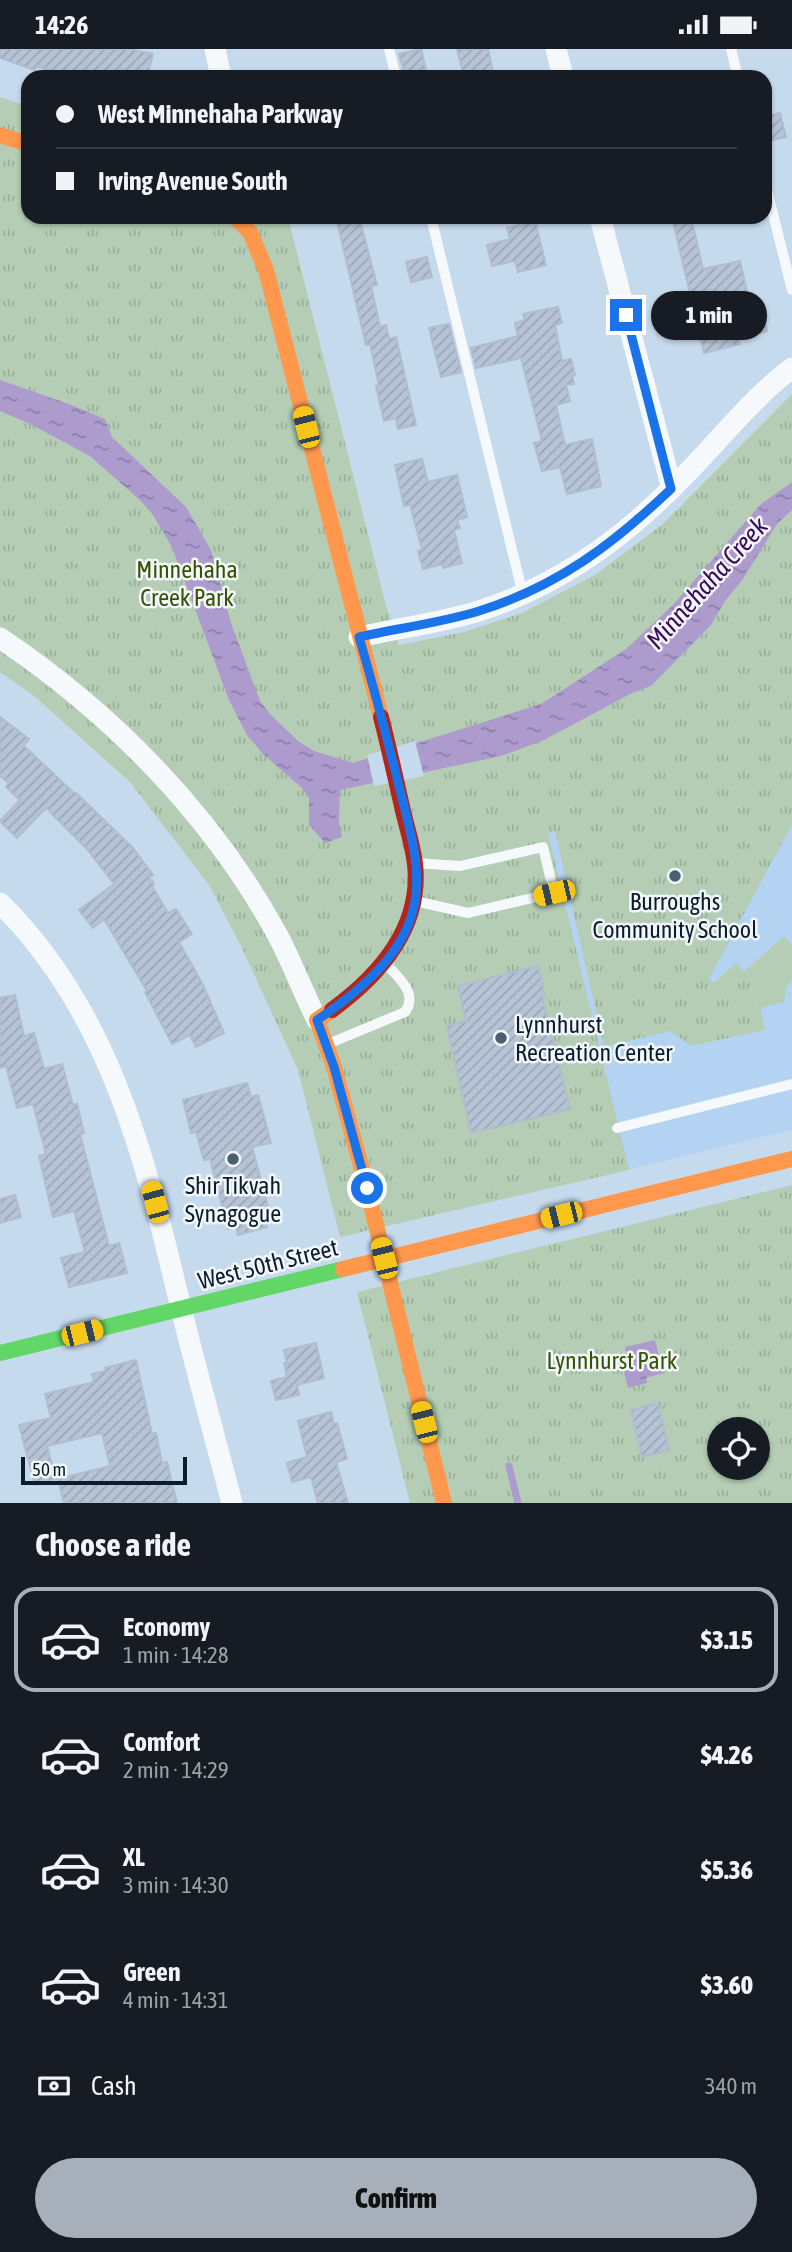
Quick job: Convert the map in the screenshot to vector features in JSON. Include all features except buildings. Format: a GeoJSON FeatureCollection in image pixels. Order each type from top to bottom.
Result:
{"type":"FeatureCollection","features":[{"type":"Feature","properties":{"kind":"street"},"geometry":{"type":"LineString","coordinates":[[215,49],[220,70]]}},
{"type":"Feature","properties":{"kind":"street"},"geometry":{"type":"LineString","coordinates":[[556,49],[562,70]]}},
{"type":"Feature","properties":{"kind":"street"},"geometry":{"type":"LineString","coordinates":[[0,135],[21,142]]}},
{"type":"Feature","properties":{"kind":"street"},"geometry":{"type":"LineString","coordinates":[[242,224],[250,232],[266,270],[405,810],[415,863],[415,901],[405,932],[384,962],[338,1006],[317,1020]]}},
{"type":"Feature","properties":{"kind":"street"},"geometry":{"type":"LineString","coordinates":[[602,224],[671,489]]}},
{"type":"Feature","properties":{"kind":"street"},"geometry":{"type":"LineString","coordinates":[[359,637],[478,611],[523,595],[579,566],[624,533],[792,368]]}},
{"type":"Feature","properties":{"kind":"street"},"geometry":{"type":"LineString","coordinates":[[0,638],[100,714],[150,761],[234,865],[259,903],[297,974],[317,1020],[346,1112],[444,1503]]}},
{"type":"Feature","properties":{"kind":"street"},"geometry":{"type":"LineString","coordinates":[[0,903],[37,943],[66,983],[109,1063],[130,1116],[232,1503]]}},
{"type":"Feature","properties":{"kind":"street","name":"West 50th Street"},"geometry":{"type":"LineString","coordinates":[[0,1353],[792,1159]]}},
{"type":"Feature","properties":{"kind":"lane"},"geometry":{"type":"LineString","coordinates":[[389,49],[394,70]]}},
{"type":"Feature","properties":{"kind":"lane"},"geometry":{"type":"LineString","coordinates":[[731,49],[736,70]]}},
{"type":"Feature","properties":{"kind":"lane"},"geometry":{"type":"LineString","coordinates":[[772,210],[792,290]]}},
{"type":"Feature","properties":{"kind":"lane"},"geometry":{"type":"LineString","coordinates":[[432,224],[523,595]]}},
{"type":"Feature","properties":{"kind":"lane"},"geometry":{"type":"LineString","coordinates":[[415,863],[460,866],[542,847],[554,893],[468,913],[415,901]]}},
{"type":"Feature","properties":{"kind":"lane"},"geometry":{"type":"LineString","coordinates":[[325,1045],[405,1012],[410,1006],[408,990],[384,962]]}},
{"type":"Feature","properties":{"kind":"lane"},"geometry":{"type":"LineString","coordinates":[[617,1128],[792,1084]]}},
{"type":"Feature","properties":{"kind":"shaded area","name":"Burroughs Community School"},"geometry":{"type":"Polygon","coordinates":[[[792,578],[792,1130],[580,1181],[548,833],[792,578]]]}},
{"type":"Feature","properties":{"kind":"green space","name":"Minnehaha Creek Park"},"geometry":{"type":"Polygon","coordinates":[[[0,97],[21,104],[21,224],[290,224],[385,602],[399,645],[464,632],[522,613],[595,575],[663,524],[792,394],[792,824],[709,979],[714,983],[736,963],[755,983],[765,1030],[691,1046],[670,1031],[604,1047],[555,831],[548,833],[629,1170],[340,1237],[298,1070],[242,948],[209,885],[130,782],[33,695],[0,672],[0,97]]]}},
{"type":"Feature","properties":{"kind":"green space"},"geometry":{"type":"Polygon","coordinates":[[[784,936],[792,945],[792,981],[786,987],[784,1002],[760,1008],[755,983],[744,972],[784,936]]]}},
{"type":"Feature","properties":{"kind":"green space","name":"Lynnhurst Park"},"geometry":{"type":"Polygon","coordinates":[[[792,1185],[792,1503],[410,1503],[357,1292],[792,1185]]]}},
{"type":"Feature","properties":{"kind":"water","name":"Minnehaha Creek"},"geometry":{"type":"Polygon","coordinates":[[[0,380],[105,419],[112,437],[186,507],[211,550],[231,623],[260,701],[298,741],[314,751],[353,763],[541,704],[626,649],[672,606],[761,504],[792,482],[792,510],[777,524],[711,625],[651,686],[634,692],[544,740],[501,756],[340,790],[339,823],[342,837],[325,843],[309,825],[309,798],[302,788],[263,754],[247,735],[229,700],[172,547],[153,515],[90,456],[0,411],[0,380]]]}},
{"type":"Feature","properties":{"kind":"water"},"geometry":{"type":"Polygon","coordinates":[[[655,1340],[663,1373],[646,1378],[647,1383],[628,1388],[623,1368],[629,1366],[625,1347],[655,1340]]]}},
{"type":"Feature","properties":{"kind":"pier"},"geometry":{"type":"Polygon","coordinates":[[[415,741],[424,776],[374,786],[367,755],[415,741]]]}},
{"type":"Feature","properties":{"kind":"waterway"},"geometry":{"type":"LineString","coordinates":[[509,1466],[518,1503]]}},
{"type":"Feature","properties":{"kind":"traffic: fast"},"geometry":{"type":"LineString","coordinates":[[0,1353],[343,1269]]}},
{"type":"Feature","properties":{"kind":"traffic: slow"},"geometry":{"type":"LineString","coordinates":[[0,135],[21,142]]}},
{"type":"Feature","properties":{"kind":"traffic: slow"},"geometry":{"type":"LineString","coordinates":[[242,224],[250,232],[266,270],[381,717]]}},
{"type":"Feature","properties":{"kind":"traffic: slow"},"geometry":{"type":"LineString","coordinates":[[332,1010],[317,1020],[334,1067],[367,1188],[444,1503]]}},
{"type":"Feature","properties":{"kind":"traffic: slow"},"geometry":{"type":"LineString","coordinates":[[343,1269],[792,1159]]}},
{"type":"Feature","properties":{"kind":"traffic: jam"},"geometry":{"type":"LineString","coordinates":[[332,1010],[381,965],[404,929],[412,908],[415,887],[413,851],[381,717]]}},
{"type":"Feature","properties":{"kind":"place","name":"Burroughs Community School"},"geometry":{"type":"Point","coordinates":[675,876]}},
{"type":"Feature","properties":{"kind":"place","name":"Lynnhurst Recreation Center"},"geometry":{"type":"Point","coordinates":[501,1038]}},
{"type":"Feature","properties":{"kind":"place","name":"Shir Tikvah Synagogue"},"geometry":{"type":"Point","coordinates":[233,1159]}},
{"type":"Feature","properties":{"kind":"route"},"geometry":{"type":"LineString","coordinates":[[367,1188],[334,1067],[317,1020],[367,981],[393,951],[412,915],[417,880],[405,810],[359,637],[478,611],[523,595],[579,566],[624,533],[671,489],[626,315]]}}]}
